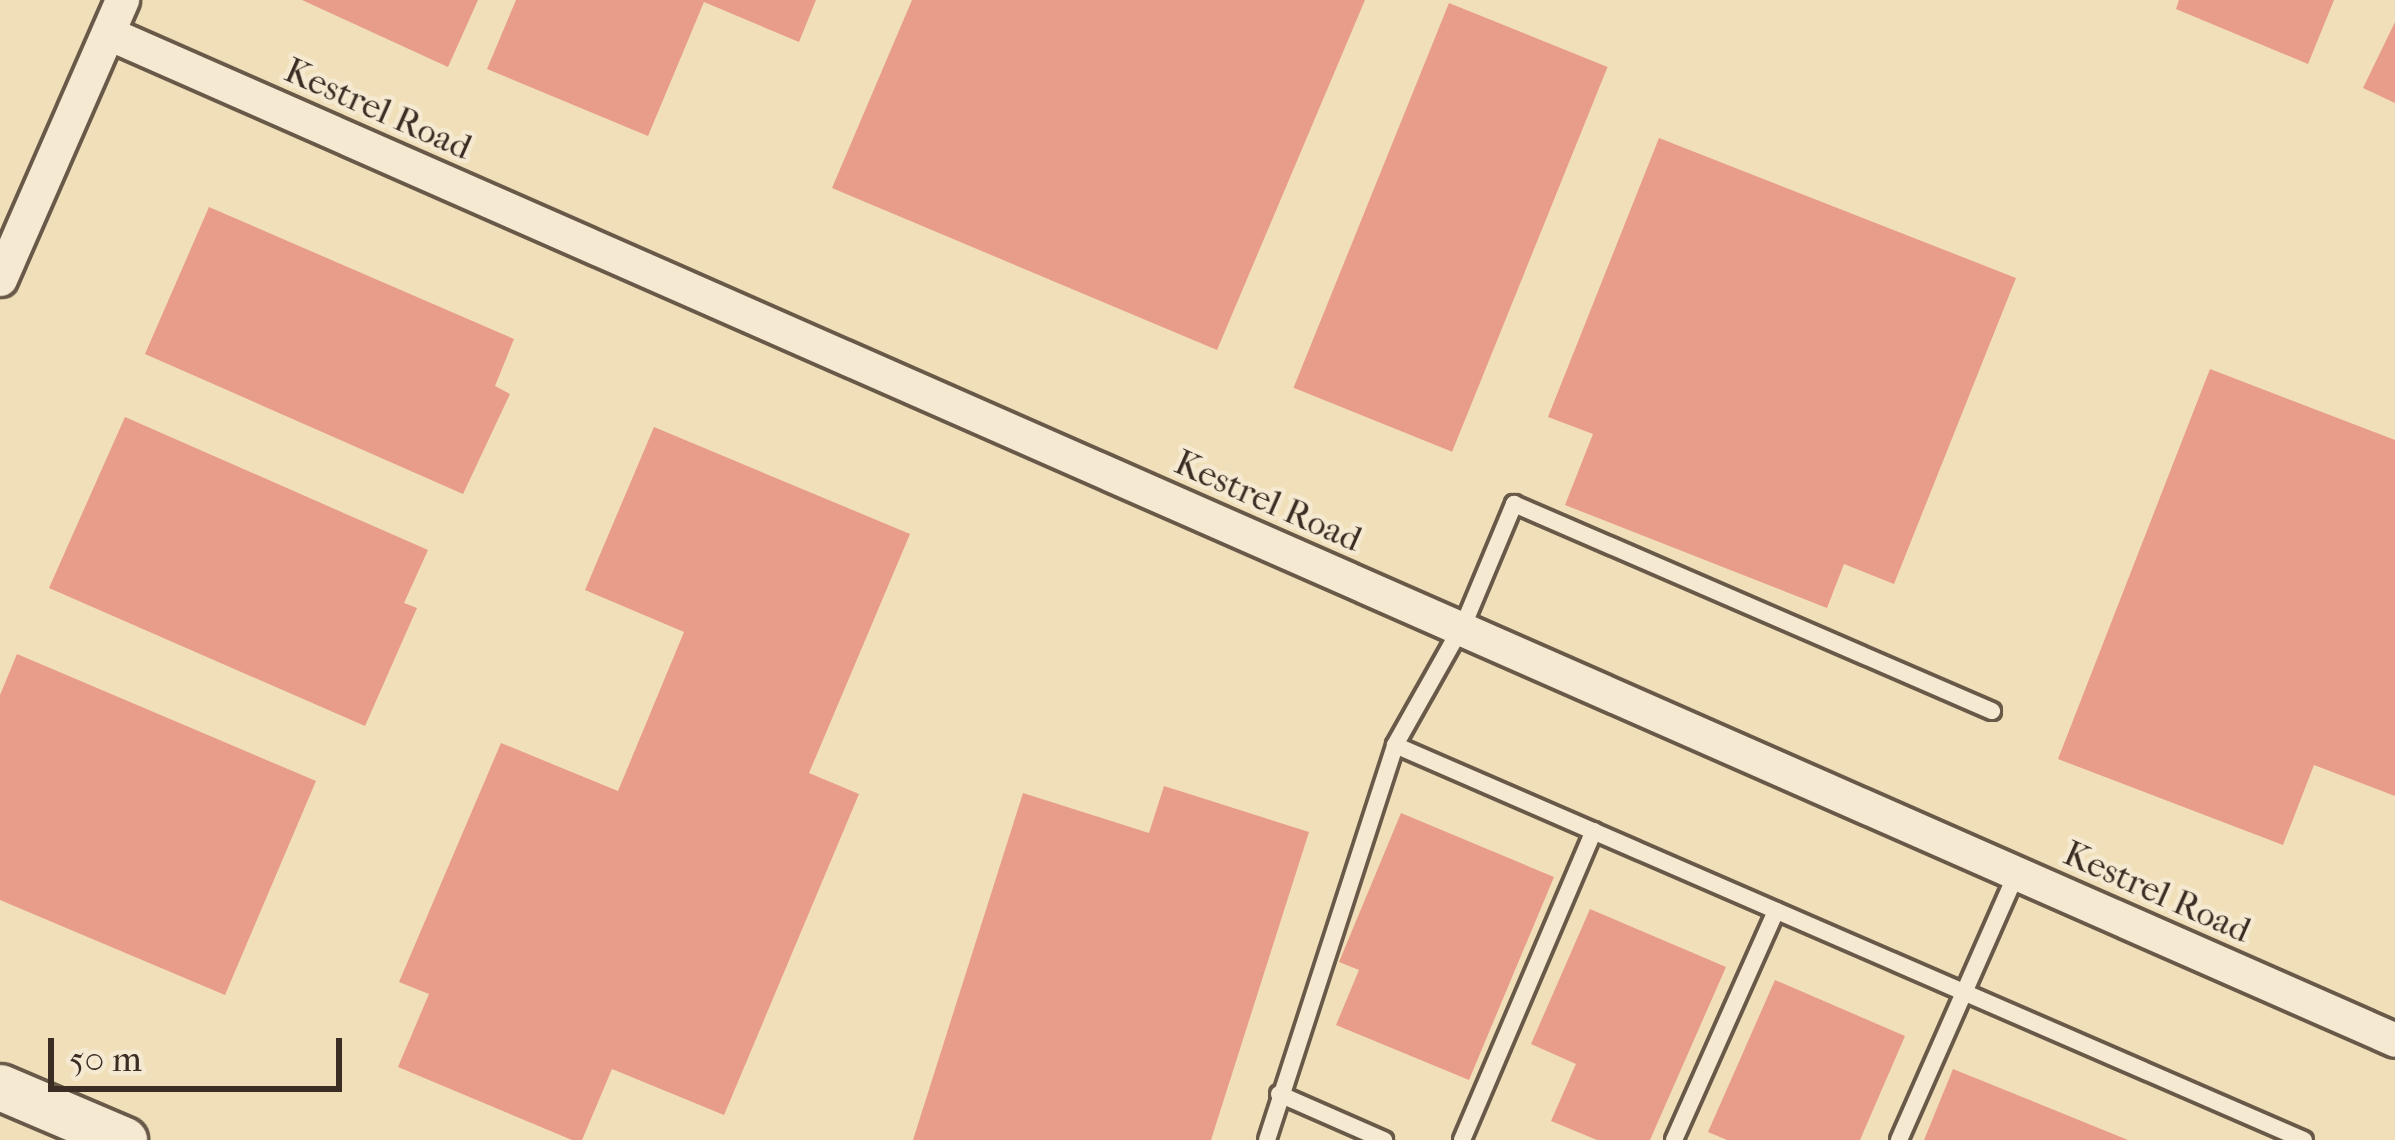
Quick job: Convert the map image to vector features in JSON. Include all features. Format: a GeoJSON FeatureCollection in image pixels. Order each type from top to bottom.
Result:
{"type":"FeatureCollection","features":[{"type":"Feature","properties":{"kind":"main road"},"geometry":{"type":"LineString","coordinates":[[0,1087],[124,1140]]}},
{"type":"Feature","properties":{"kind":"street"},"geometry":{"type":"LineString","coordinates":[[0,279],[122,0]]}},
{"type":"Feature","properties":{"kind":"street","name":"Kestrel Road"},"geometry":{"type":"LineString","coordinates":[[109,33],[2395,1040]]}},
{"type":"Feature","properties":{"kind":"lane"},"geometry":{"type":"LineString","coordinates":[[1267,1140],[1395,745],[1458,627],[1514,504],[1992,711]]}},
{"type":"Feature","properties":{"kind":"lane"},"geometry":{"type":"LineString","coordinates":[[1395,745],[2304,1140]]}},
{"type":"Feature","properties":{"kind":"lane"},"geometry":{"type":"LineString","coordinates":[[1462,1140],[1594,831]]}},
{"type":"Feature","properties":{"kind":"lane"},"geometry":{"type":"LineString","coordinates":[[1899,1140],[2017,873]]}},
{"type":"Feature","properties":{"kind":"lane"},"geometry":{"type":"LineString","coordinates":[[1674,1140],[1776,910]]}},
{"type":"Feature","properties":{"kind":"lane"},"geometry":{"type":"LineString","coordinates":[[1280,1094],[1384,1140]]}},
{"type":"Feature","properties":{"kind":"building"},"geometry":{"type":"Polygon","coordinates":[[[302,0],[478,0],[448,67],[302,0]]]}},
{"type":"Feature","properties":{"kind":"building"},"geometry":{"type":"Polygon","coordinates":[[[516,0],[816,0],[799,42],[704,2],[648,136],[487,69],[516,0]]]}},
{"type":"Feature","properties":{"kind":"building"},"geometry":{"type":"Polygon","coordinates":[[[912,0],[1365,0],[1217,350],[832,188],[912,0]]]}},
{"type":"Feature","properties":{"kind":"building"},"geometry":{"type":"Polygon","coordinates":[[[2179,0],[2334,0],[2308,64],[2176,9],[2179,0]]]}},
{"type":"Feature","properties":{"kind":"building"},"geometry":{"type":"Polygon","coordinates":[[[1449,3],[1608,67],[1452,452],[1294,388],[1449,3]]]}},
{"type":"Feature","properties":{"kind":"building"},"geometry":{"type":"Polygon","coordinates":[[[2395,22],[2395,103],[2363,88],[2395,22]]]}},
{"type":"Feature","properties":{"kind":"building"},"geometry":{"type":"Polygon","coordinates":[[[1659,138],[2016,278],[1894,584],[1844,564],[1827,608],[1565,505],[1593,434],[1548,417],[1659,138]]]}},
{"type":"Feature","properties":{"kind":"building"},"geometry":{"type":"Polygon","coordinates":[[[209,207],[514,339],[495,386],[510,394],[463,494],[145,354],[209,207]]]}},
{"type":"Feature","properties":{"kind":"building"},"geometry":{"type":"Polygon","coordinates":[[[2210,369],[2395,440],[2395,796],[2314,765],[2283,845],[2058,759],[2210,369]]]}},
{"type":"Feature","properties":{"kind":"building"},"geometry":{"type":"Polygon","coordinates":[[[125,417],[428,550],[404,603],[417,608],[365,726],[49,588],[125,417]]]}},
{"type":"Feature","properties":{"kind":"building"},"geometry":{"type":"Polygon","coordinates":[[[654,427],[910,534],[809,773],[859,794],[724,1115],[612,1069],[582,1140],[572,1140],[398,1067],[429,994],[399,982],[501,743],[618,791],[684,632],[585,590],[654,427]]]}},
{"type":"Feature","properties":{"kind":"building"},"geometry":{"type":"Polygon","coordinates":[[[17,654],[316,781],[225,995],[0,900],[0,695],[17,654]]]}},
{"type":"Feature","properties":{"kind":"building"},"geometry":{"type":"Polygon","coordinates":[[[1164,786],[1309,832],[1211,1140],[913,1140],[1023,793],[1149,833],[1164,786]]]}},
{"type":"Feature","properties":{"kind":"building"},"geometry":{"type":"Polygon","coordinates":[[[1401,813],[1554,877],[1469,1080],[1336,1025],[1359,970],[1339,962],[1401,813]]]}},
{"type":"Feature","properties":{"kind":"building"},"geometry":{"type":"Polygon","coordinates":[[[1590,909],[1726,967],[1650,1140],[1597,1140],[1551,1121],[1576,1064],[1531,1044],[1590,909]]]}},
{"type":"Feature","properties":{"kind":"building"},"geometry":{"type":"Polygon","coordinates":[[[1775,980],[1905,1036],[1860,1140],[1727,1140],[1708,1132],[1775,980]]]}},
{"type":"Feature","properties":{"kind":"building"},"geometry":{"type":"Polygon","coordinates":[[[1953,1069],[2128,1140],[1924,1140],[1953,1069]]]}}]}
